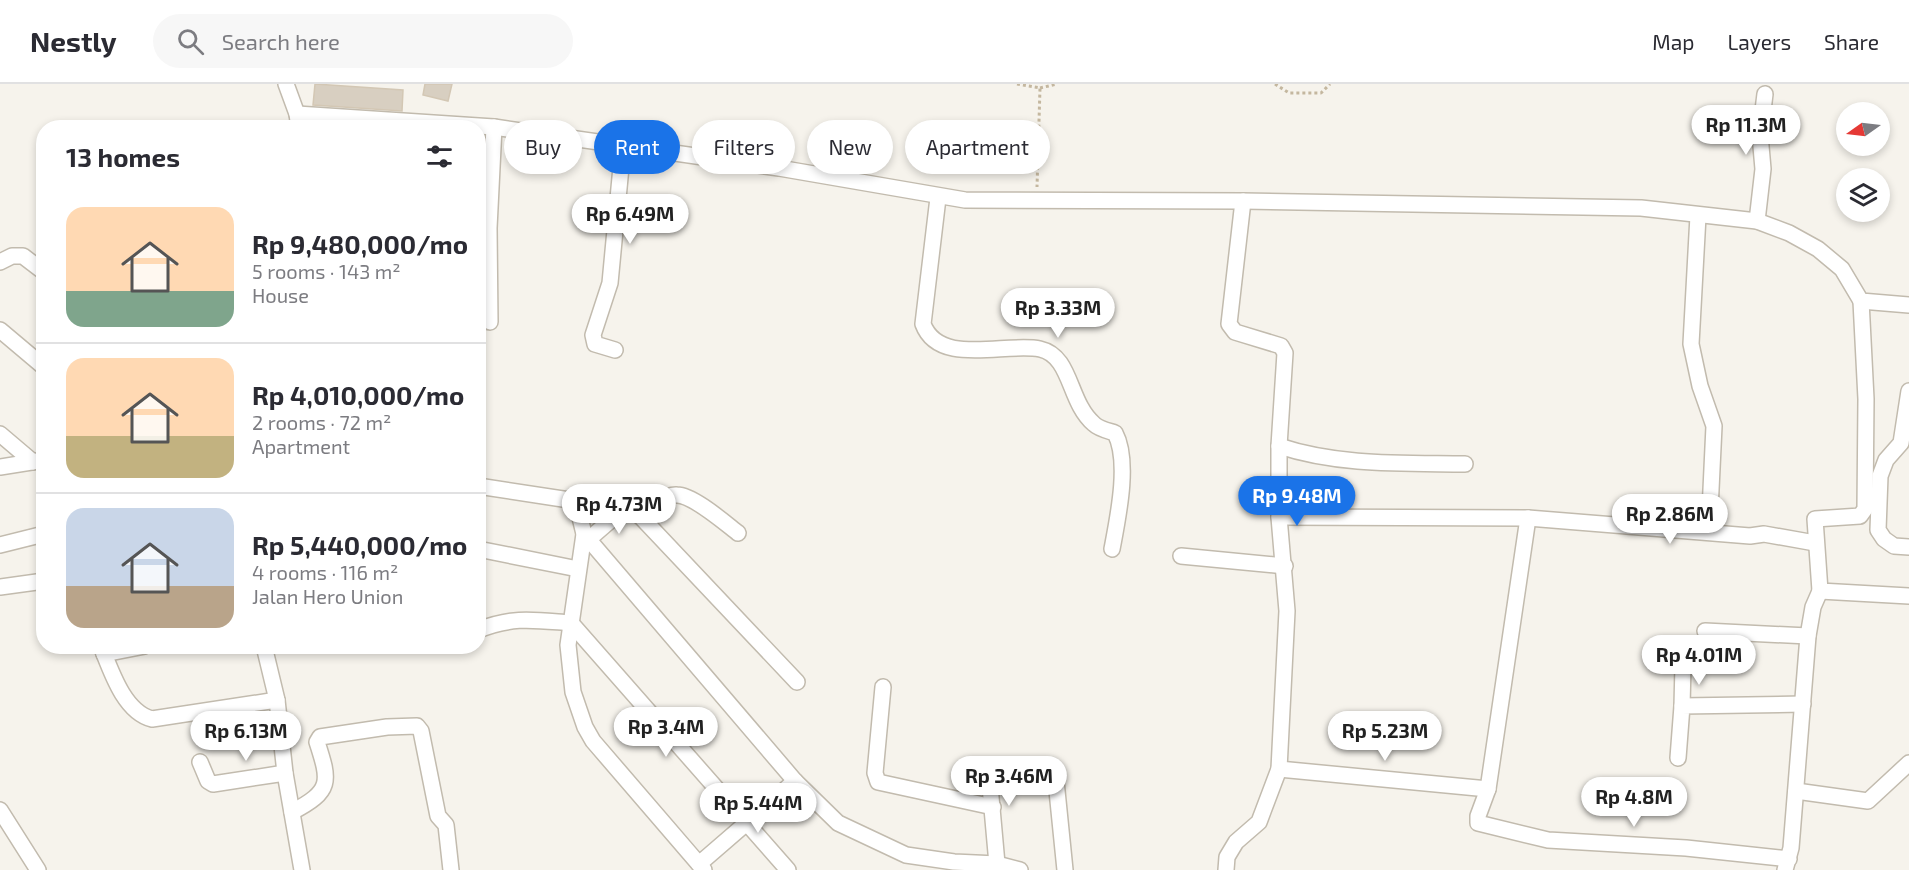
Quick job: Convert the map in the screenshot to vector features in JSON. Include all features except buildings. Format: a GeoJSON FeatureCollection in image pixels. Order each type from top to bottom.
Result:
{"type":"FeatureCollection","features":[{"type":"Feature","properties":{"kind":"street"},"geometry":{"type":"LineString","coordinates":[[286,84],[298,120]]}},
{"type":"Feature","properties":{"kind":"street"},"geometry":{"type":"LineString","coordinates":[[1757,221],[1763,168],[1760,135],[1765,94]]}},
{"type":"Feature","properties":{"kind":"street"},"geometry":{"type":"LineString","coordinates":[[486,127],[594,142]]}},
{"type":"Feature","properties":{"kind":"street"},"geometry":{"type":"LineString","coordinates":[[490,322],[489,206],[494,127]]}},
{"type":"Feature","properties":{"kind":"street"},"geometry":{"type":"LineString","coordinates":[[680,154],[779,168],[938,198],[1641,208],[1757,221],[1790,233],[1818,249],[1842,269],[1861,301],[1866,399],[1864,509],[1860,516],[1817,517],[1815,543],[1820,591],[1813,607],[1808,636],[1796,791],[1787,865],[1686,848],[1548,840],[1478,823],[1478,816],[1488,789],[1528,518]]}},
{"type":"Feature","properties":{"kind":"street"},"geometry":{"type":"LineString","coordinates":[[615,350],[595,344],[592,335],[610,283],[620,174]]}},
{"type":"Feature","properties":{"kind":"street"},"geometry":{"type":"LineString","coordinates":[[938,198],[923,324],[927,335],[937,345],[993,351],[1039,349],[1053,355],[1062,363],[1075,401],[1095,426],[1115,433],[1122,446],[1117,520],[1112,549]]}},
{"type":"Feature","properties":{"kind":"street"},"geometry":{"type":"LineString","coordinates":[[1226,870],[1227,857],[1236,842],[1259,822],[1279,769],[1287,611],[1285,566],[1279,517],[1279,446],[1285,353],[1281,346],[1235,332],[1229,324],[1243,201]]}},
{"type":"Feature","properties":{"kind":"street"},"geometry":{"type":"LineString","coordinates":[[1698,216],[1691,345],[1700,386],[1714,426],[1709,532]]}},
{"type":"Feature","properties":{"kind":"street"},"geometry":{"type":"LineString","coordinates":[[0,262],[12,256],[23,256],[36,266]]}},
{"type":"Feature","properties":{"kind":"street"},"geometry":{"type":"LineString","coordinates":[[1861,301],[1909,305]]}},
{"type":"Feature","properties":{"kind":"street"},"geometry":{"type":"LineString","coordinates":[[0,330],[36,360]]}},
{"type":"Feature","properties":{"kind":"street"},"geometry":{"type":"LineString","coordinates":[[1909,391],[1901,443],[1886,460],[1880,476],[1878,530],[1884,539],[1894,546],[1909,547]]}},
{"type":"Feature","properties":{"kind":"street"},"geometry":{"type":"LineString","coordinates":[[0,434],[36,460]]}},
{"type":"Feature","properties":{"kind":"street"},"geometry":{"type":"LineString","coordinates":[[1279,446],[1325,457],[1370,462],[1465,464]]}},
{"type":"Feature","properties":{"kind":"street"},"geometry":{"type":"LineString","coordinates":[[0,467],[36,461]]}},
{"type":"Feature","properties":{"kind":"street"},"geometry":{"type":"LineString","coordinates":[[486,487],[627,506],[797,682]]}},
{"type":"Feature","properties":{"kind":"street"},"geometry":{"type":"LineString","coordinates":[[641,518],[655,504],[679,494],[709,511],[738,533]]}},
{"type":"Feature","properties":{"kind":"street"},"geometry":{"type":"LineString","coordinates":[[576,501],[587,536],[795,781],[838,824],[906,855],[954,862],[998,864],[1020,870]]}},
{"type":"Feature","properties":{"kind":"street"},"geometry":{"type":"LineString","coordinates":[[627,506],[587,536],[579,569],[571,622],[568,662],[573,692],[585,727],[593,741],[701,867],[745,824],[795,781]]}},
{"type":"Feature","properties":{"kind":"street"},"geometry":{"type":"LineString","coordinates":[[1279,517],[1528,518],[1750,536],[1764,534],[1815,543]]}},
{"type":"Feature","properties":{"kind":"street"},"geometry":{"type":"LineString","coordinates":[[0,545],[36,536]]}},
{"type":"Feature","properties":{"kind":"street"},"geometry":{"type":"LineString","coordinates":[[486,551],[579,569]]}},
{"type":"Feature","properties":{"kind":"street"},"geometry":{"type":"LineString","coordinates":[[1182,556],[1285,566]]}},
{"type":"Feature","properties":{"kind":"street"},"geometry":{"type":"LineString","coordinates":[[0,587],[36,582]]}},
{"type":"Feature","properties":{"kind":"street"},"geometry":{"type":"LineString","coordinates":[[1820,591],[1909,596]]}},
{"type":"Feature","properties":{"kind":"street"},"geometry":{"type":"LineString","coordinates":[[486,627],[516,619],[571,622],[745,824],[788,870]]}},
{"type":"Feature","properties":{"kind":"street"},"geometry":{"type":"LineString","coordinates":[[1705,631],[1808,636]]}},
{"type":"Feature","properties":{"kind":"street"},"geometry":{"type":"LineString","coordinates":[[105,654],[131,706],[142,717],[152,719],[277,700]]}},
{"type":"Feature","properties":{"kind":"street"},"geometry":{"type":"LineString","coordinates":[[266,654],[277,700],[285,773],[302,870]]}},
{"type":"Feature","properties":{"kind":"street"},"geometry":{"type":"LineString","coordinates":[[1678,758],[1683,665]]}},
{"type":"Feature","properties":{"kind":"street"},"geometry":{"type":"LineString","coordinates":[[883,687],[875,773],[878,782],[993,807]]}},
{"type":"Feature","properties":{"kind":"street"},"geometry":{"type":"LineString","coordinates":[[1682,706],[1803,704]]}},
{"type":"Feature","properties":{"kind":"street"},"geometry":{"type":"LineString","coordinates":[[292,812],[323,793],[327,781],[323,755],[317,742],[320,736],[387,727],[417,726],[421,730],[438,816],[446,825],[451,870]]}},
{"type":"Feature","properties":{"kind":"street"},"geometry":{"type":"LineString","coordinates":[[200,762],[208,782],[213,784],[285,773]]}},
{"type":"Feature","properties":{"kind":"street"},"geometry":{"type":"LineString","coordinates":[[1796,791],[1869,801],[1909,763]]}},
{"type":"Feature","properties":{"kind":"street"},"geometry":{"type":"LineString","coordinates":[[998,864],[990,786],[1003,773],[1050,768],[1054,771],[1065,870]]}},
{"type":"Feature","properties":{"kind":"street"},"geometry":{"type":"LineString","coordinates":[[1279,769],[1488,789]]}},
{"type":"Feature","properties":{"kind":"street"},"geometry":{"type":"LineString","coordinates":[[2,815],[38,870]]}},
{"type":"Feature","properties":{"kind":"street"},"geometry":{"type":"LineString","coordinates":[[900,870],[906,855]]}},
{"type":"Feature","properties":{"kind":"path"},"geometry":{"type":"LineString","coordinates":[[1017,84],[1040,88],[1058,84]]}},
{"type":"Feature","properties":{"kind":"path"},"geometry":{"type":"LineString","coordinates":[[1275,84],[1289,93],[1321,93],[1330,84]]}},
{"type":"Feature","properties":{"kind":"path"},"geometry":{"type":"LineString","coordinates":[[1037,201],[1040,88]]}}]}
